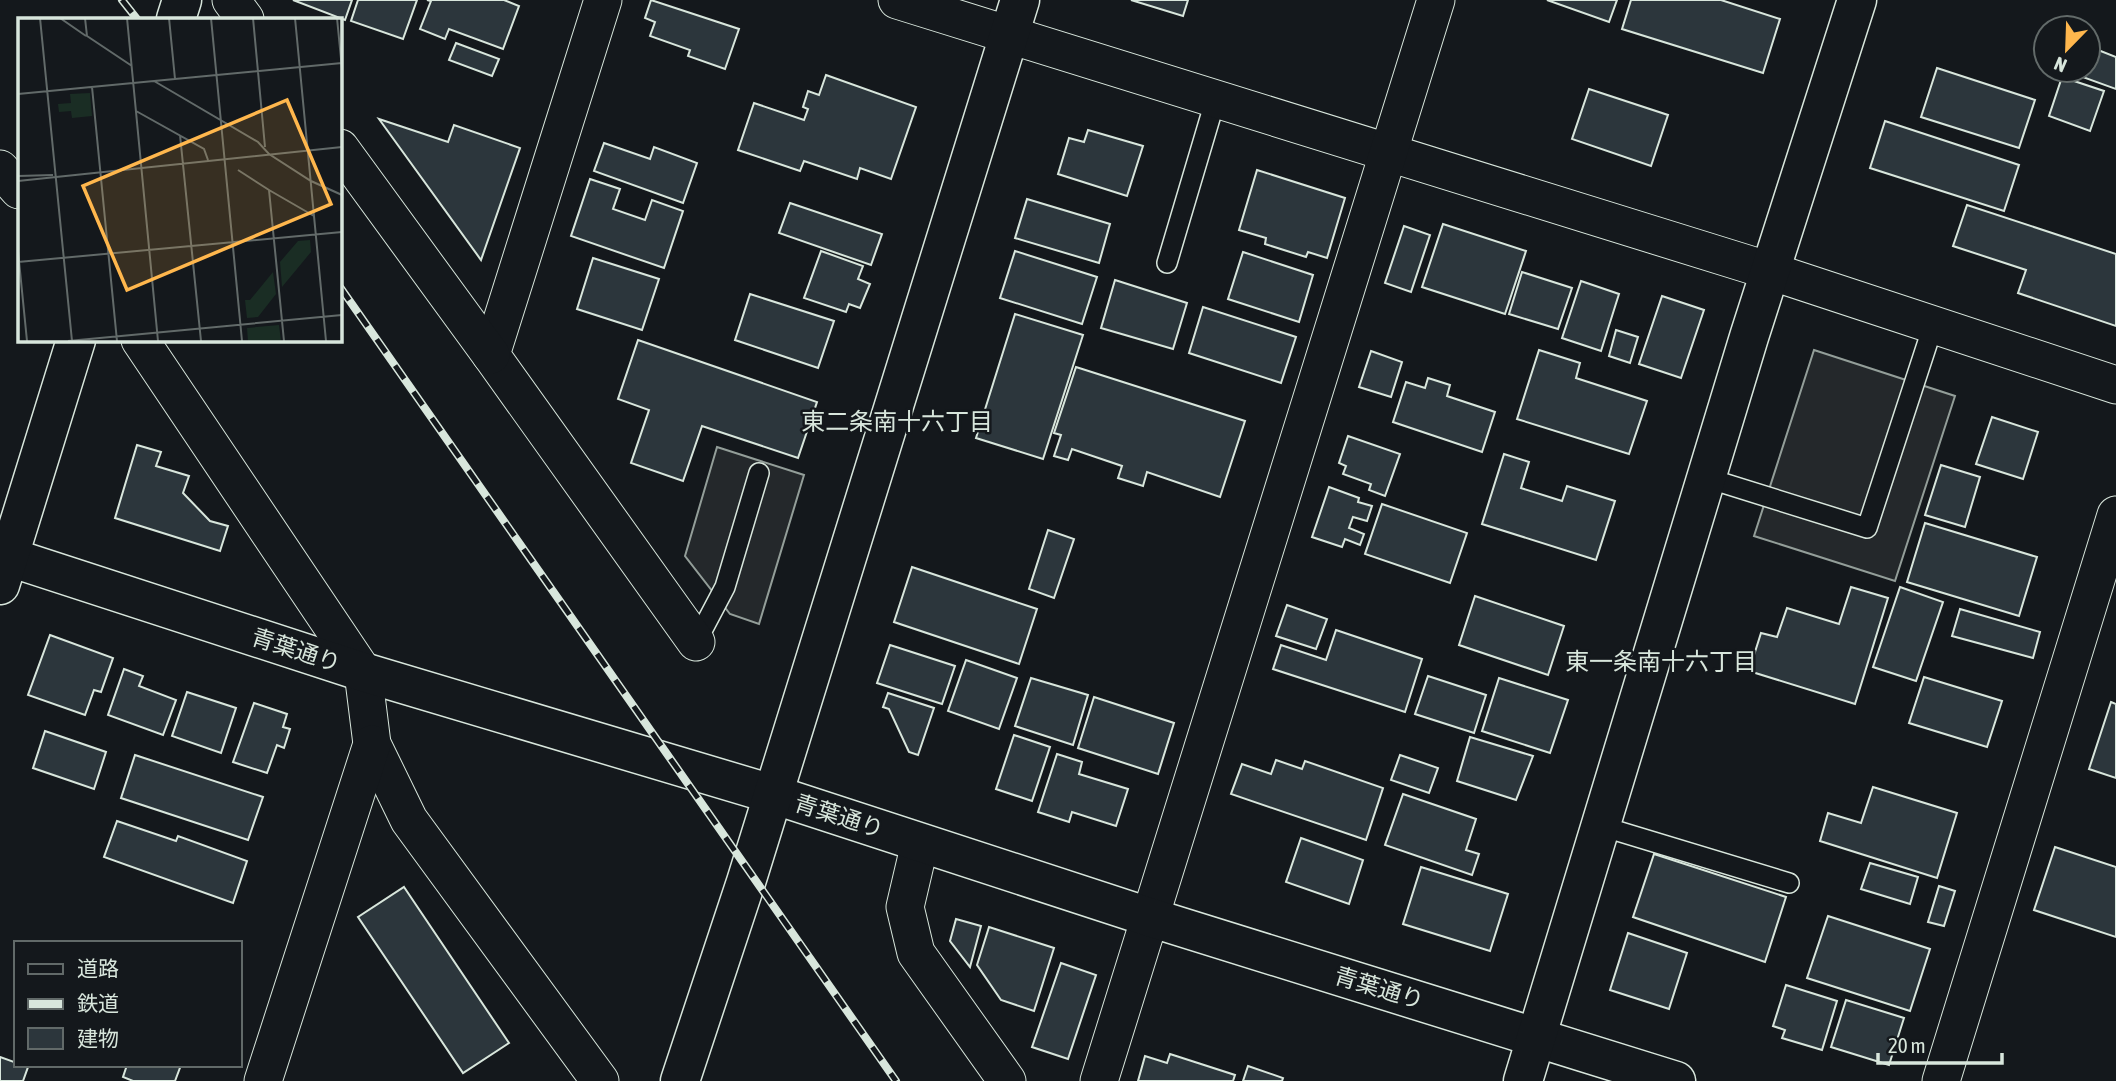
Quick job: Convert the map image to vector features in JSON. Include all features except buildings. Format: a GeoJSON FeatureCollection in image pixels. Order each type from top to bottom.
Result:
{"type":"FeatureCollection","features":[{"type":"Feature","properties":{"kind":"street"},"geometry":{"type":"LineString","coordinates":[[176,18],[182,0]]}},
{"type":"Feature","properties":{"kind":"street"},"geometry":{"type":"LineString","coordinates":[[231,0],[245,18]]}},
{"type":"Feature","properties":{"kind":"street"},"geometry":{"type":"LineString","coordinates":[[491,355],[603,0]]}},
{"type":"Feature","properties":{"kind":"street"},"geometry":{"type":"LineString","coordinates":[[897,0],[1015,17],[1216,98],[1770,271],[2116,385]]}},
{"type":"Feature","properties":{"kind":"street"},"geometry":{"type":"LineString","coordinates":[[1099,1081],[1436,0]]}},
{"type":"Feature","properties":{"kind":"street"},"geometry":{"type":"LineString","coordinates":[[1523,1081],[1770,271],[1857,0]]}},
{"type":"Feature","properties":{"kind":"street"},"geometry":{"type":"LineString","coordinates":[[680,1081],[1015,17]]}},
{"type":"Feature","properties":{"kind":"street"},"geometry":{"type":"LineString","coordinates":[[341,149],[696,642]]}},
{"type":"Feature","properties":{"kind":"street"},"geometry":{"type":"LineString","coordinates":[[0,169],[18,189]]}},
{"type":"Feature","properties":{"kind":"street"},"geometry":{"type":"LineString","coordinates":[[3,565],[76,341]]}},
{"type":"Feature","properties":{"kind":"street"},"geometry":{"type":"LineString","coordinates":[[141,341],[363,672],[372,744],[409,820],[600,1081]]}},
{"type":"Feature","properties":{"kind":"street"},"geometry":{"type":"LineString","coordinates":[[1941,1081],[2116,515]]}},
{"type":"Feature","properties":{"kind":"street","name":"青葉通り"},"geometry":{"type":"LineString","coordinates":[[3,565],[772,794],[1149,917],[1676,1081]]}},
{"type":"Feature","properties":{"kind":"street"},"geometry":{"type":"LineString","coordinates":[[263,1081],[372,744]]}},
{"type":"Feature","properties":{"kind":"street"},"geometry":{"type":"LineString","coordinates":[[920,843],[905,907],[916,953],[1007,1081]]}},
{"type":"Feature","properties":{"kind":"lane"},"geometry":{"type":"LineString","coordinates":[[1167,263],[1216,98]]}},
{"type":"Feature","properties":{"kind":"lane"},"geometry":{"type":"LineString","coordinates":[[1707,478],[1867,528],[1933,326]]}},
{"type":"Feature","properties":{"kind":"lane"},"geometry":{"type":"LineString","coordinates":[[696,642],[725,587],[759,473]]}},
{"type":"Feature","properties":{"kind":"lane"},"geometry":{"type":"LineString","coordinates":[[1601,826],[1789,883]]}},
{"type":"Feature","properties":{"kind":"shaded area"},"geometry":{"type":"Polygon","coordinates":[[[1814,350],[1955,396],[1895,581],[1754,536],[1814,350]]]}},
{"type":"Feature","properties":{"kind":"shaded area"},"geometry":{"type":"Polygon","coordinates":[[[717,447],[804,475],[759,624],[730,614],[685,556],[717,447]]]}},
{"type":"Feature","properties":{"kind":"railway"},"geometry":{"type":"LineString","coordinates":[[122,0],[136,18]]}},
{"type":"Feature","properties":{"kind":"railway"},"geometry":{"type":"LineString","coordinates":[[341,288],[896,1081]]}},
{"type":"Feature","properties":{"kind":"district","name":"東二条南十六丁目"},"geometry":{"type":"Point","coordinates":[897,421]}},
{"type":"Feature","properties":{"kind":"district","name":"東一条南十六丁目"},"geometry":{"type":"Point","coordinates":[1661,661]}}]}
